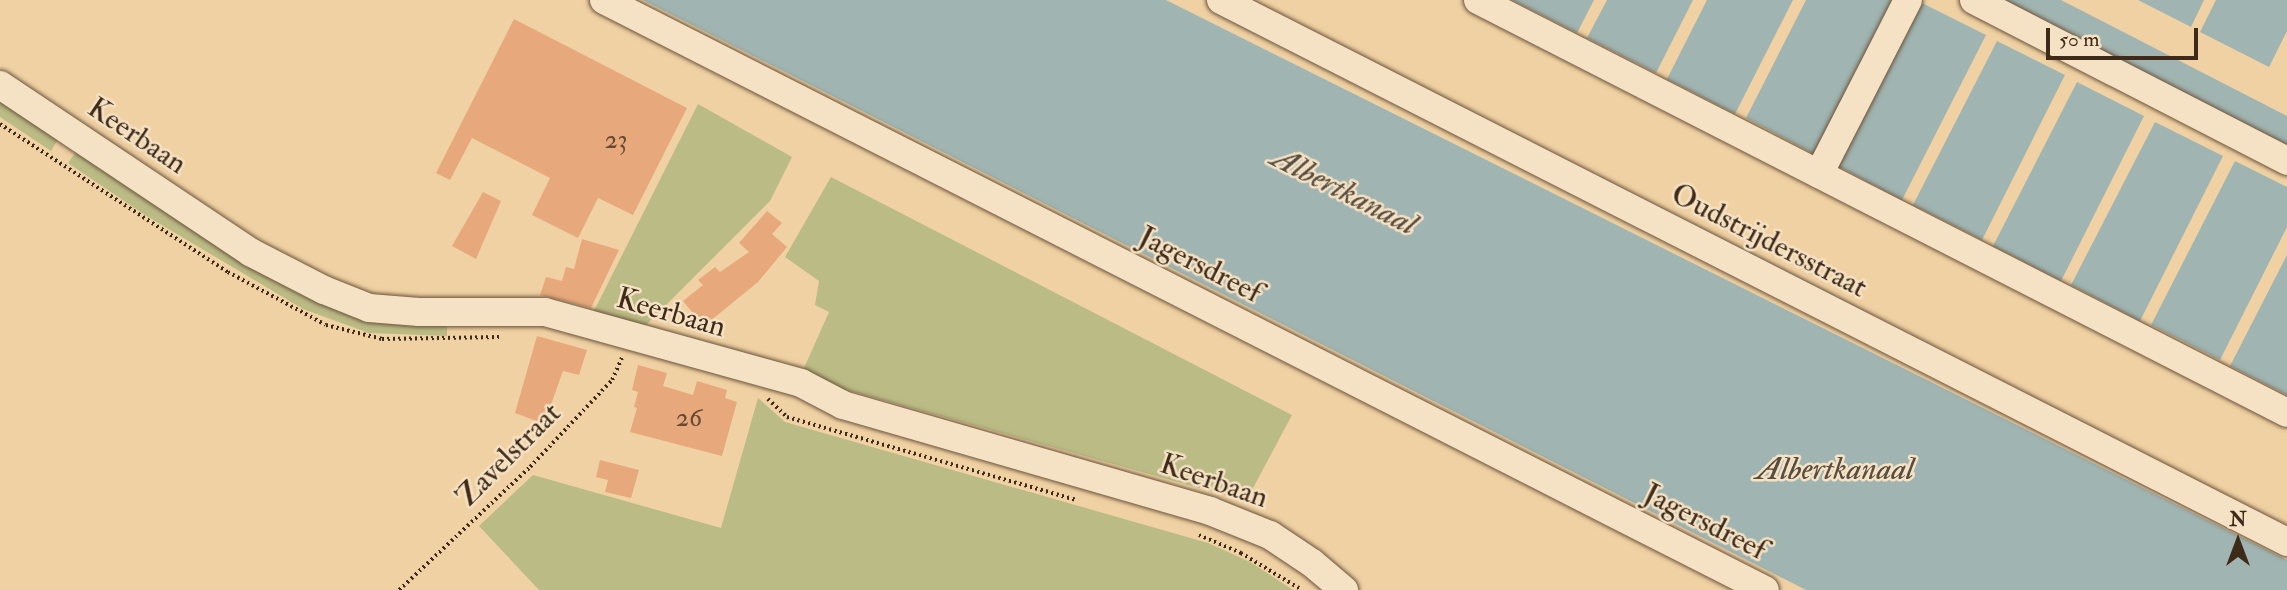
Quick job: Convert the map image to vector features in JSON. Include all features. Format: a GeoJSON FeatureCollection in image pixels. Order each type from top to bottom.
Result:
{"type":"FeatureCollection","features":[{"type":"Feature","properties":{"kind":"street","name":"Jagersdreef"},"geometry":{"type":"LineString","coordinates":[[604,0],[1765,590]]}},
{"type":"Feature","properties":{"kind":"street","name":"Oudstrijdersstraat"},"geometry":{"type":"LineString","coordinates":[[1221,0],[2287,542]]}},
{"type":"Feature","properties":{"kind":"street"},"geometry":{"type":"LineString","coordinates":[[1478,0],[2287,414]]}},
{"type":"Feature","properties":{"kind":"street"},"geometry":{"type":"LineString","coordinates":[[1819,174],[1908,0]]}},
{"type":"Feature","properties":{"kind":"street"},"geometry":{"type":"LineString","coordinates":[[1974,0],[2287,161]]}},
{"type":"Feature","properties":{"kind":"street","name":"Keerbaan"},"geometry":{"type":"LineString","coordinates":[[0,85],[250,252],[335,295],[369,308],[419,312],[545,312],[801,383],[842,405],[1210,511],[1270,535],[1312,563],[1344,590]]}},
{"type":"Feature","properties":{"kind":"path"},"geometry":{"type":"LineString","coordinates":[[0,124],[228,272],[326,325],[382,340],[493,339],[507,335]]}},
{"type":"Feature","properties":{"kind":"path","name":"Zavelstraat"},"geometry":{"type":"LineString","coordinates":[[399,590],[530,467],[612,380],[629,336]]}},
{"type":"Feature","properties":{"kind":"path"},"geometry":{"type":"LineString","coordinates":[[766,397],[787,417],[1085,502]]}},
{"type":"Feature","properties":{"kind":"path"},"geometry":{"type":"LineString","coordinates":[[1187,530],[1241,553],[1302,590]]}},
{"type":"Feature","properties":{"kind":"green space"},"geometry":{"type":"Polygon","coordinates":[[[0,100],[58,139],[51,151],[0,117],[0,100]]]}},
{"type":"Feature","properties":{"kind":"green space"},"geometry":{"type":"Polygon","coordinates":[[[698,104],[792,157],[770,201],[641,330],[592,315],[698,104]]]}},
{"type":"Feature","properties":{"kind":"green space"},"geometry":{"type":"Polygon","coordinates":[[[76,152],[266,272],[447,322],[447,336],[369,333],[303,309],[145,215],[68,163],[76,152]]]}},
{"type":"Feature","properties":{"kind":"green space"},"geometry":{"type":"Polygon","coordinates":[[[831,177],[1292,415],[1246,501],[800,377],[829,312],[815,305],[819,281],[785,257],[831,177]]]}},
{"type":"Feature","properties":{"kind":"green space"},"geometry":{"type":"Polygon","coordinates":[[[758,398],[785,422],[1208,543],[1250,562],[1293,590],[539,590],[479,526],[533,475],[721,528],[758,398]]]}},
{"type":"Feature","properties":{"kind":"water","name":"Albertkanaal"},"geometry":{"type":"Polygon","coordinates":[[[643,0],[1166,0],[2287,560],[2287,590],[1806,590],[643,0]]]}},
{"type":"Feature","properties":{"kind":"water"},"geometry":{"type":"Polygon","coordinates":[[[1512,0],[1594,0],[1577,33],[1512,0]]]}},
{"type":"Feature","properties":{"kind":"water"},"geometry":{"type":"Polygon","coordinates":[[[1607,0],[1693,0],[1656,73],[1587,38],[1607,0]]]}},
{"type":"Feature","properties":{"kind":"water"},"geometry":{"type":"Polygon","coordinates":[[[1707,0],[1793,0],[1735,114],[1667,79],[1707,0]]]}},
{"type":"Feature","properties":{"kind":"water"},"geometry":{"type":"Polygon","coordinates":[[[1806,0],[1892,0],[1814,154],[1746,118],[1806,0]]]}},
{"type":"Feature","properties":{"kind":"water"},"geometry":{"type":"Polygon","coordinates":[[[1996,0],[2061,0],[2287,116],[2287,149],[1996,0]]]}},
{"type":"Feature","properties":{"kind":"water"},"geometry":{"type":"Polygon","coordinates":[[[2138,0],[2204,0],[2191,27],[2138,0]]]}},
{"type":"Feature","properties":{"kind":"water"},"geometry":{"type":"Polygon","coordinates":[[[2216,0],[2287,0],[2287,31],[2269,67],[2200,32],[2216,0]]]}},
{"type":"Feature","properties":{"kind":"water"},"geometry":{"type":"Polygon","coordinates":[[[1918,1],[1986,35],[1902,200],[1834,164],[1918,1]]]}},
{"type":"Feature","properties":{"kind":"water"},"geometry":{"type":"Polygon","coordinates":[[[1997,41],[2065,75],[1982,240],[1913,205],[1997,41]]]}},
{"type":"Feature","properties":{"kind":"water"},"geometry":{"type":"Polygon","coordinates":[[[2077,82],[2144,116],[2061,281],[1993,246],[2077,82]]]}},
{"type":"Feature","properties":{"kind":"water"},"geometry":{"type":"Polygon","coordinates":[[[2155,122],[2223,156],[2140,321],[2071,285],[2155,122]]]}},
{"type":"Feature","properties":{"kind":"water"},"geometry":{"type":"Polygon","coordinates":[[[2235,161],[2287,187],[2287,227],[2220,360],[2151,325],[2235,161]]]}},
{"type":"Feature","properties":{"kind":"water"},"geometry":{"type":"Polygon","coordinates":[[[2287,255],[2287,395],[2230,366],[2287,255]]]}},
{"type":"Feature","properties":{"kind":"building"},"geometry":{"type":"Polygon","coordinates":[[[514,19],[687,108],[633,215],[598,198],[578,238],[532,215],[550,178],[472,138],[450,180],[436,173],[514,19]]]}},
{"type":"Feature","properties":{"kind":"building"},"geometry":{"type":"Polygon","coordinates":[[[483,192],[501,201],[476,259],[452,246],[483,192]]]}},
{"type":"Feature","properties":{"kind":"building"},"geometry":{"type":"Polygon","coordinates":[[[767,211],[782,223],[772,234],[787,247],[758,282],[704,326],[683,301],[703,285],[698,280],[715,267],[720,272],[749,252],[739,243],[767,211]]]}},
{"type":"Feature","properties":{"kind":"building"},"geometry":{"type":"Polygon","coordinates":[[[582,239],[619,250],[591,308],[540,295],[546,277],[562,281],[566,267],[574,269],[582,239]]]}},
{"type":"Feature","properties":{"kind":"building"},"geometry":{"type":"Polygon","coordinates":[[[537,336],[587,350],[579,375],[563,371],[547,416],[541,414],[539,422],[515,413],[537,336]]]}},
{"type":"Feature","properties":{"kind":"building"},"geometry":{"type":"Polygon","coordinates":[[[638,365],[667,373],[663,386],[693,395],[697,381],[727,390],[725,398],[737,402],[722,456],[630,432],[637,408],[634,407],[638,392],[632,390],[638,365]]]}},
{"type":"Feature","properties":{"kind":"building"},"geometry":{"type":"Polygon","coordinates":[[[600,460],[639,470],[631,498],[605,492],[608,480],[596,477],[600,460]]]}}]}
